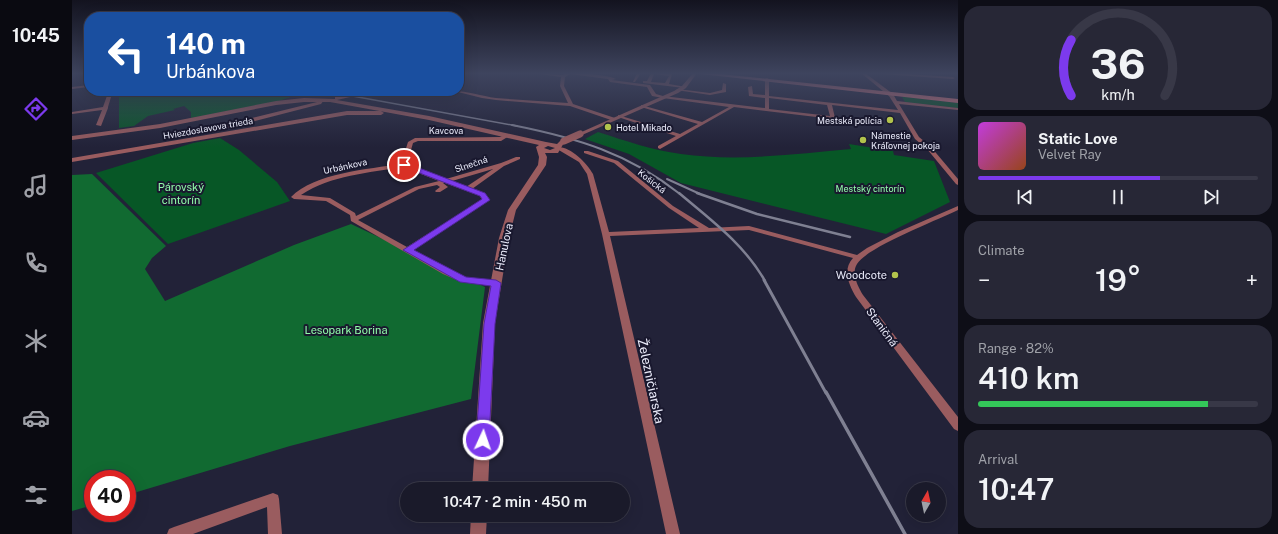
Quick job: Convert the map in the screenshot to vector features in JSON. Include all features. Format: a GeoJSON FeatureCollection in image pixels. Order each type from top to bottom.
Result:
{"type":"FeatureCollection","features":[{"type":"Feature","properties":{"kind":"street"},"geometry":{"type":"LineString","coordinates":[[72,138],[88,135],[95,131],[99,125],[109,98]]}},
{"type":"Feature","properties":{"kind":"street"},"geometry":{"type":"LineString","coordinates":[[304,100],[332,98]]}},
{"type":"Feature","properties":{"kind":"street"},"geometry":{"type":"LineString","coordinates":[[344,98],[343,99],[350,102]]}},
{"type":"Feature","properties":{"kind":"street"},"geometry":{"type":"LineString","coordinates":[[488,98],[496,100],[571,105],[613,119]]}},
{"type":"Feature","properties":{"kind":"street"},"geometry":{"type":"LineString","coordinates":[[568,98],[571,105]]}},
{"type":"Feature","properties":{"kind":"street"},"geometry":{"type":"LineString","coordinates":[[552,148],[613,119],[663,98],[833,118],[829,104]]}},
{"type":"Feature","properties":{"kind":"street"},"geometry":{"type":"LineString","coordinates":[[747,98],[747,100],[762,98]]}},
{"type":"Feature","properties":{"kind":"street"},"geometry":{"type":"LineString","coordinates":[[768,98],[768,110]]}},
{"type":"Feature","properties":{"kind":"street"},"geometry":{"type":"LineString","coordinates":[[776,98],[902,112]]}},
{"type":"Feature","properties":{"kind":"street"},"geometry":{"type":"LineString","coordinates":[[892,98],[917,138],[929,148],[958,182]]}},
{"type":"Feature","properties":{"kind":"street"},"geometry":{"type":"LineString","coordinates":[[171,134],[212,130],[319,104],[322,100]]}},
{"type":"Feature","properties":{"kind":"street","name":"Hviezdoslavova trieda"},"geometry":{"type":"LineString","coordinates":[[88,135],[160,126],[276,103],[322,100]]}},
{"type":"Feature","properties":{"kind":"street","name":"Železničiarska"},"geometry":{"type":"LineString","coordinates":[[322,100],[350,102],[488,131],[552,148],[575,156],[587,166],[606,234],[673,534]]}},
{"type":"Feature","properties":{"kind":"street"},"geometry":{"type":"LineString","coordinates":[[896,102],[958,109]]}},
{"type":"Feature","properties":{"kind":"street"},"geometry":{"type":"LineString","coordinates":[[347,113],[358,104]]}},
{"type":"Feature","properties":{"kind":"street"},"geometry":{"type":"LineString","coordinates":[[643,106],[701,123]]}},
{"type":"Feature","properties":{"kind":"street"},"geometry":{"type":"LineString","coordinates":[[660,146],[734,106]]}},
{"type":"Feature","properties":{"kind":"street"},"geometry":{"type":"LineString","coordinates":[[72,113],[106,108]]}},
{"type":"Feature","properties":{"kind":"street","name":"Hviezdoslavova trieda"},"geometry":{"type":"LineString","coordinates":[[72,160],[347,113]]}},
{"type":"Feature","properties":{"kind":"street","name":"Železničiarska"},"geometry":{"type":"LineString","coordinates":[[347,113],[386,113],[429,118]]}},
{"type":"Feature","properties":{"kind":"street"},"geometry":{"type":"LineString","coordinates":[[620,116],[679,135]]}},
{"type":"Feature","properties":{"kind":"street"},"geometry":{"type":"LineString","coordinates":[[99,125],[100,131],[111,133]]}},
{"type":"Feature","properties":{"kind":"street"},"geometry":{"type":"LineString","coordinates":[[72,138],[99,125]]}},
{"type":"Feature","properties":{"kind":"street","name":"Železničiarska"},"geometry":{"type":"LineString","coordinates":[[488,131],[552,148]]}},
{"type":"Feature","properties":{"kind":"street","name":"Kavcova"},"geometry":{"type":"LineString","coordinates":[[404,165],[411,142],[417,139],[501,139],[506,136]]}},
{"type":"Feature","properties":{"kind":"street","name":"Hanulova"},"geometry":{"type":"LineString","coordinates":[[480,482],[490,324],[504,238],[512,210],[552,148]]}},
{"type":"Feature","properties":{"kind":"street","name":"Košická"},"geometry":{"type":"LineString","coordinates":[[586,152],[616,162],[671,208],[706,229]]}},
{"type":"Feature","properties":{"kind":"street","name":"Slnečná"},"geometry":{"type":"LineString","coordinates":[[353,220],[416,188],[446,181],[518,158]]}},
{"type":"Feature","properties":{"kind":"street","name":"Slnečná"},"geometry":{"type":"LineString","coordinates":[[467,189],[503,164]]}},
{"type":"Feature","properties":{"kind":"street","name":"Slnečná"},"geometry":{"type":"LineString","coordinates":[[404,165],[482,195],[486,200],[408,250]]}},
{"type":"Feature","properties":{"kind":"street","name":"Urbánkova"},"geometry":{"type":"LineString","coordinates":[[353,220],[353,214],[328,198],[294,197],[311,185],[328,179],[404,165]]}},
{"type":"Feature","properties":{"kind":"street"},"geometry":{"type":"LineString","coordinates":[[438,183],[445,187],[438,191]]}},
{"type":"Feature","properties":{"kind":"street"},"geometry":{"type":"LineString","coordinates":[[606,234],[749,228],[857,257],[896,236],[958,208]]}},
{"type":"Feature","properties":{"kind":"street"},"geometry":{"type":"LineString","coordinates":[[353,220],[464,280],[496,283]]}},
{"type":"Feature","properties":{"kind":"street","name":"Staničná"},"geometry":{"type":"LineString","coordinates":[[857,257],[853,265],[851,278],[856,291],[911,366],[958,426]]}},
{"type":"Feature","properties":{"kind":"street"},"geometry":{"type":"LineString","coordinates":[[174,534],[273,499],[275,534]]}},
{"type":"Feature","properties":{"kind":"street"},"geometry":{"type":"LineString","coordinates":[[478,534],[479,522]]}},
{"type":"Feature","properties":{"kind":"green space"},"geometry":{"type":"Polygon","coordinates":[[[119,98],[288,98],[279,101],[191,118],[191,112],[184,106],[173,109],[175,110],[148,116],[134,126],[119,128],[119,98]]]}},
{"type":"Feature","properties":{"kind":"green space"},"geometry":{"type":"Polygon","coordinates":[[[903,98],[915,98],[958,103],[958,108],[905,102],[903,98]]]}},
{"type":"Feature","properties":{"kind":"green space","name":"Mestský cintorín"},"geometry":{"type":"Polygon","coordinates":[[[598,132],[660,150],[702,156],[745,157],[787,155],[851,149],[849,144],[893,151],[894,155],[934,161],[950,202],[886,234],[681,183],[629,154],[585,139],[598,132]]]}},
{"type":"Feature","properties":{"kind":"green space","name":"Párovský cintorín"},"geometry":{"type":"Polygon","coordinates":[[[220,138],[239,150],[277,182],[290,201],[168,244],[96,173],[193,143],[220,138]]]}},
{"type":"Feature","properties":{"kind":"green space","name":"Lesopark Borina"},"geometry":{"type":"Polygon","coordinates":[[[92,174],[166,246],[152,258],[145,269],[165,301],[294,245],[351,224],[485,287],[471,399],[290,446],[136,492],[136,470],[84,470],[84,508],[72,511],[72,175],[92,174]]]}},
{"type":"Feature","properties":{"kind":"railway"},"geometry":{"type":"LineString","coordinates":[[363,98],[515,126]]}},
{"type":"Feature","properties":{"kind":"railway"},"geometry":{"type":"LineString","coordinates":[[515,126],[536,130],[601,149],[641,168],[680,194]]}},
{"type":"Feature","properties":{"kind":"railway"},"geometry":{"type":"LineString","coordinates":[[667,179],[700,194]]}},
{"type":"Feature","properties":{"kind":"railway"},"geometry":{"type":"LineString","coordinates":[[679,193],[715,223],[737,244],[757,268],[765,281]]}},
{"type":"Feature","properties":{"kind":"railway"},"geometry":{"type":"LineString","coordinates":[[697,193],[757,214],[850,237]]}},
{"type":"Feature","properties":{"kind":"railway"},"geometry":{"type":"LineString","coordinates":[[764,280],[826,393]]}},
{"type":"Feature","properties":{"kind":"railway"},"geometry":{"type":"LineString","coordinates":[[826,392],[905,534]]}},
{"type":"Feature","properties":{"kind":"place","name":"Mestská polícia"},"geometry":{"type":"Point","coordinates":[890,120]}},
{"type":"Feature","properties":{"kind":"place","name":"Hotel Mikado"},"geometry":{"type":"Point","coordinates":[608,127]}},
{"type":"Feature","properties":{"kind":"place","name":"Námestie Kráľovnej pokoja"},"geometry":{"type":"Point","coordinates":[863,140]}},
{"type":"Feature","properties":{"kind":"place","name":"Woodcote"},"geometry":{"type":"Point","coordinates":[895,275]}},
{"type":"Feature","properties":{"kind":"route"},"geometry":{"type":"LineString","coordinates":[[404,165],[482,195],[486,200],[408,250],[446,272],[464,280],[476,283],[496,283],[490,324],[483,440]]}}]}
